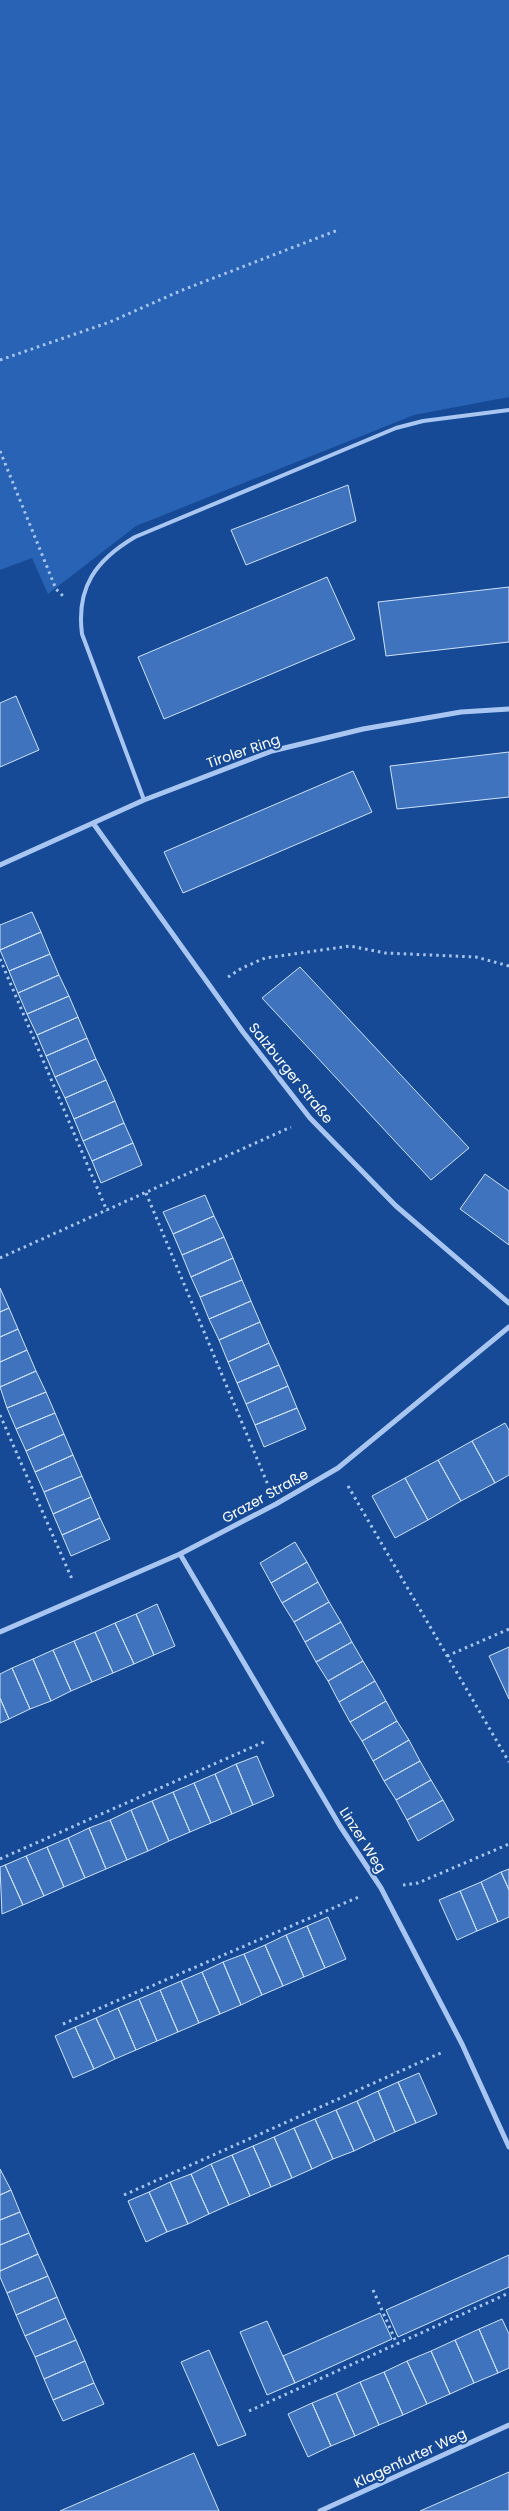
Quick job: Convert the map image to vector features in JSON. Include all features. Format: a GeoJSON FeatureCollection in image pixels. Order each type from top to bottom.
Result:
{"type":"FeatureCollection","features":[{"type":"Feature","properties":{"kind":"street","name":"Tiroler Ring"},"geometry":{"type":"LineString","coordinates":[[0,864],[144,800],[272,751],[364,729],[461,712],[509,709]]}},
{"type":"Feature","properties":{"kind":"street","name":"Salzburger Straße"},"geometry":{"type":"LineString","coordinates":[[93,823],[211,988],[310,1118],[396,1206],[509,1303]]}},
{"type":"Feature","properties":{"kind":"street","name":"Grazer Straße"},"geometry":{"type":"LineString","coordinates":[[0,1632],[180,1554],[276,1504],[338,1468],[509,1328]]}},
{"type":"Feature","properties":{"kind":"street","name":"Linzer Weg"},"geometry":{"type":"LineString","coordinates":[[180,1554],[285,1732],[381,1888],[462,2044],[509,2147]]}},
{"type":"Feature","properties":{"kind":"street","name":"Klagenfurter Weg"},"geometry":{"type":"LineString","coordinates":[[320,2511],[509,2425]]}},
{"type":"Feature","properties":{"kind":"lane"},"geometry":{"type":"LineString","coordinates":[[144,800],[82,634],[79,614],[84,588],[97,569],[114,550],[136,538],[396,428],[423,421],[509,410]]}},
{"type":"Feature","properties":{"kind":"path"},"geometry":{"type":"LineString","coordinates":[[0,360],[110,322],[180,291],[338,230]]}},
{"type":"Feature","properties":{"kind":"path"},"geometry":{"type":"LineString","coordinates":[[0,451],[56,589],[79,614]]}},
{"type":"Feature","properties":{"kind":"path"},"geometry":{"type":"LineString","coordinates":[[211,988],[242,968],[265,958],[350,946],[385,953],[476,957],[509,966]]}},
{"type":"Feature","properties":{"kind":"path"},"geometry":{"type":"LineString","coordinates":[[0,959],[107,1210]]}},
{"type":"Feature","properties":{"kind":"path"},"geometry":{"type":"LineString","coordinates":[[0,1258],[310,1118]]}},
{"type":"Feature","properties":{"kind":"path"},"geometry":{"type":"LineString","coordinates":[[146,1193],[276,1504]]}},
{"type":"Feature","properties":{"kind":"path"},"geometry":{"type":"LineString","coordinates":[[0,1415],[80,1598]]}},
{"type":"Feature","properties":{"kind":"path"},"geometry":{"type":"LineString","coordinates":[[338,1468],[509,1762]]}},
{"type":"Feature","properties":{"kind":"path"},"geometry":{"type":"LineString","coordinates":[[447,1656],[509,1629]]}},
{"type":"Feature","properties":{"kind":"path"},"geometry":{"type":"LineString","coordinates":[[0,1859],[285,1732]]}},
{"type":"Feature","properties":{"kind":"path"},"geometry":{"type":"LineString","coordinates":[[63,2024],[381,1888],[418,1883],[509,1844]]}},
{"type":"Feature","properties":{"kind":"path"},"geometry":{"type":"LineString","coordinates":[[124,2195],[462,2044]]}},
{"type":"Feature","properties":{"kind":"path"},"geometry":{"type":"LineString","coordinates":[[373,2290],[397,2344]]}},
{"type":"Feature","properties":{"kind":"path"},"geometry":{"type":"LineString","coordinates":[[249,2410],[509,2293]]}},
{"type":"Feature","properties":{"kind":"shaded area"},"geometry":{"type":"Polygon","coordinates":[[[0,0],[509,0],[509,397],[414,415],[136,526],[48,594],[32,558],[0,570],[0,0]]]}},
{"type":"Feature","properties":{"kind":"building"},"geometry":{"type":"Polygon","coordinates":[[[348,485],[356,521],[246,565],[231,530],[348,485]]]}},
{"type":"Feature","properties":{"kind":"building"},"geometry":{"type":"Polygon","coordinates":[[[327,577],[355,639],[164,719],[138,657],[327,577]]]}},
{"type":"Feature","properties":{"kind":"building"},"geometry":{"type":"Polygon","coordinates":[[[509,587],[509,642],[386,656],[378,602],[509,587]]]}},
{"type":"Feature","properties":{"kind":"building"},"geometry":{"type":"Polygon","coordinates":[[[16,696],[39,750],[0,767],[0,703],[16,696]]]}},
{"type":"Feature","properties":{"kind":"building"},"geometry":{"type":"Polygon","coordinates":[[[509,752],[509,797],[397,809],[390,766],[509,752]]]}},
{"type":"Feature","properties":{"kind":"building"},"geometry":{"type":"Polygon","coordinates":[[[353,771],[372,812],[183,893],[164,852],[353,771]]]}},
{"type":"Feature","properties":{"kind":"building"},"geometry":{"type":"Polygon","coordinates":[[[32,912],[41,932],[0,950],[0,925],[32,912]]]}},
{"type":"Feature","properties":{"kind":"building"},"geometry":{"type":"Polygon","coordinates":[[[41,932],[50,954],[9,971],[0,950],[41,932]]]}},
{"type":"Feature","properties":{"kind":"building"},"geometry":{"type":"Polygon","coordinates":[[[50,954],[59,975],[18,993],[9,971],[50,954]]]}},
{"type":"Feature","properties":{"kind":"building"},"geometry":{"type":"Polygon","coordinates":[[[300,967],[469,1148],[431,1180],[262,998],[300,967]]]}},
{"type":"Feature","properties":{"kind":"building"},"geometry":{"type":"Polygon","coordinates":[[[59,975],[69,996],[27,1014],[18,993],[59,975]]]}},
{"type":"Feature","properties":{"kind":"building"},"geometry":{"type":"Polygon","coordinates":[[[69,996],[78,1017],[37,1035],[27,1014],[69,996]]]}},
{"type":"Feature","properties":{"kind":"building"},"geometry":{"type":"Polygon","coordinates":[[[78,1017],[87,1038],[46,1056],[37,1035],[78,1017]]]}},
{"type":"Feature","properties":{"kind":"building"},"geometry":{"type":"Polygon","coordinates":[[[87,1038],[96,1059],[55,1077],[46,1056],[87,1038]]]}},
{"type":"Feature","properties":{"kind":"building"},"geometry":{"type":"Polygon","coordinates":[[[96,1059],[106,1080],[65,1098],[55,1077],[96,1059]]]}},
{"type":"Feature","properties":{"kind":"building"},"geometry":{"type":"Polygon","coordinates":[[[106,1080],[115,1101],[74,1119],[65,1098],[106,1080]]]}},
{"type":"Feature","properties":{"kind":"building"},"geometry":{"type":"Polygon","coordinates":[[[115,1101],[124,1123],[83,1141],[74,1119],[115,1101]]]}},
{"type":"Feature","properties":{"kind":"building"},"geometry":{"type":"Polygon","coordinates":[[[124,1123],[133,1143],[92,1161],[83,1141],[124,1123]]]}},
{"type":"Feature","properties":{"kind":"building"},"geometry":{"type":"Polygon","coordinates":[[[133,1143],[142,1165],[101,1183],[92,1161],[133,1143]]]}},
{"type":"Feature","properties":{"kind":"building"},"geometry":{"type":"Polygon","coordinates":[[[485,1174],[509,1191],[509,1245],[460,1209],[485,1174]]]}},
{"type":"Feature","properties":{"kind":"building"},"geometry":{"type":"Polygon","coordinates":[[[205,1195],[214,1216],[173,1234],[163,1212],[205,1195]]]}},
{"type":"Feature","properties":{"kind":"building"},"geometry":{"type":"Polygon","coordinates":[[[214,1216],[224,1237],[182,1255],[173,1234],[214,1216]]]}},
{"type":"Feature","properties":{"kind":"building"},"geometry":{"type":"Polygon","coordinates":[[[224,1237],[233,1258],[191,1277],[182,1255],[224,1237]]]}},
{"type":"Feature","properties":{"kind":"building"},"geometry":{"type":"Polygon","coordinates":[[[233,1258],[242,1280],[200,1297],[191,1277],[233,1258]]]}},
{"type":"Feature","properties":{"kind":"building"},"geometry":{"type":"Polygon","coordinates":[[[242,1280],[251,1301],[209,1319],[200,1297],[242,1280]]]}},
{"type":"Feature","properties":{"kind":"building"},"geometry":{"type":"Polygon","coordinates":[[[0,1288],[9,1308],[0,1312],[0,1288]]]}},
{"type":"Feature","properties":{"kind":"building"},"geometry":{"type":"Polygon","coordinates":[[[251,1301],[260,1322],[219,1340],[209,1319],[251,1301]]]}},
{"type":"Feature","properties":{"kind":"building"},"geometry":{"type":"Polygon","coordinates":[[[9,1308],[18,1329],[0,1337],[0,1312],[9,1308]]]}},
{"type":"Feature","properties":{"kind":"building"},"geometry":{"type":"Polygon","coordinates":[[[260,1322],[269,1343],[228,1362],[219,1340],[260,1322]]]}},
{"type":"Feature","properties":{"kind":"building"},"geometry":{"type":"Polygon","coordinates":[[[18,1329],[27,1350],[0,1362],[0,1337],[18,1329]]]}},
{"type":"Feature","properties":{"kind":"building"},"geometry":{"type":"Polygon","coordinates":[[[269,1343],[279,1365],[237,1383],[228,1362],[269,1343]]]}},
{"type":"Feature","properties":{"kind":"building"},"geometry":{"type":"Polygon","coordinates":[[[27,1350],[36,1371],[0,1387],[0,1362],[27,1350]]]}},
{"type":"Feature","properties":{"kind":"building"},"geometry":{"type":"Polygon","coordinates":[[[279,1365],[288,1386],[246,1404],[237,1383],[279,1365]]]}},
{"type":"Feature","properties":{"kind":"building"},"geometry":{"type":"Polygon","coordinates":[[[36,1371],[46,1392],[7,1408],[0,1387],[36,1371]]]}},
{"type":"Feature","properties":{"kind":"building"},"geometry":{"type":"Polygon","coordinates":[[[288,1386],[297,1408],[255,1425],[246,1404],[288,1386]]]}},
{"type":"Feature","properties":{"kind":"building"},"geometry":{"type":"Polygon","coordinates":[[[46,1392],[55,1413],[16,1429],[7,1408],[46,1392]]]}},
{"type":"Feature","properties":{"kind":"building"},"geometry":{"type":"Polygon","coordinates":[[[297,1408],[306,1429],[264,1447],[255,1425],[297,1408]]]}},
{"type":"Feature","properties":{"kind":"building"},"geometry":{"type":"Polygon","coordinates":[[[55,1413],[64,1434],[26,1451],[16,1429],[55,1413]]]}},
{"type":"Feature","properties":{"kind":"building"},"geometry":{"type":"Polygon","coordinates":[[[505,1423],[509,1430],[509,1475],[495,1483],[472,1441],[505,1423]]]}},
{"type":"Feature","properties":{"kind":"building"},"geometry":{"type":"Polygon","coordinates":[[[64,1434],[73,1455],[35,1472],[26,1451],[64,1434]]]}},
{"type":"Feature","properties":{"kind":"building"},"geometry":{"type":"Polygon","coordinates":[[[472,1441],[495,1483],[461,1501],[438,1460],[472,1441]]]}},
{"type":"Feature","properties":{"kind":"building"},"geometry":{"type":"Polygon","coordinates":[[[73,1455],[82,1476],[44,1492],[35,1472],[73,1455]]]}},
{"type":"Feature","properties":{"kind":"building"},"geometry":{"type":"Polygon","coordinates":[[[438,1460],[461,1501],[428,1520],[405,1478],[438,1460]]]}},
{"type":"Feature","properties":{"kind":"building"},"geometry":{"type":"Polygon","coordinates":[[[82,1476],[91,1497],[53,1514],[44,1492],[82,1476]]]}},
{"type":"Feature","properties":{"kind":"building"},"geometry":{"type":"Polygon","coordinates":[[[405,1478],[428,1520],[395,1538],[372,1496],[405,1478]]]}},
{"type":"Feature","properties":{"kind":"building"},"geometry":{"type":"Polygon","coordinates":[[[91,1497],[100,1518],[62,1535],[53,1514],[91,1497]]]}},
{"type":"Feature","properties":{"kind":"building"},"geometry":{"type":"Polygon","coordinates":[[[100,1518],[110,1539],[71,1556],[62,1535],[100,1518]]]}},
{"type":"Feature","properties":{"kind":"building"},"geometry":{"type":"Polygon","coordinates":[[[295,1542],[307,1562],[271,1583],[260,1563],[295,1542]]]}},
{"type":"Feature","properties":{"kind":"building"},"geometry":{"type":"Polygon","coordinates":[[[307,1562],[318,1582],[282,1603],[271,1583],[307,1562]]]}},
{"type":"Feature","properties":{"kind":"building"},"geometry":{"type":"Polygon","coordinates":[[[318,1582],[329,1602],[294,1622],[282,1603],[318,1582]]]}},
{"type":"Feature","properties":{"kind":"building"},"geometry":{"type":"Polygon","coordinates":[[[329,1602],[341,1622],[305,1642],[294,1622],[329,1602]]]}},
{"type":"Feature","properties":{"kind":"building"},"geometry":{"type":"Polygon","coordinates":[[[157,1604],[175,1646],[154,1655],[136,1614],[157,1604]]]}},
{"type":"Feature","properties":{"kind":"building"},"geometry":{"type":"Polygon","coordinates":[[[136,1614],[154,1655],[134,1664],[115,1623],[136,1614]]]}},
{"type":"Feature","properties":{"kind":"building"},"geometry":{"type":"Polygon","coordinates":[[[341,1622],[352,1642],[316,1662],[305,1642],[341,1622]]]}},
{"type":"Feature","properties":{"kind":"building"},"geometry":{"type":"Polygon","coordinates":[[[115,1623],[134,1664],[113,1673],[95,1632],[115,1623]]]}},
{"type":"Feature","properties":{"kind":"building"},"geometry":{"type":"Polygon","coordinates":[[[95,1632],[113,1673],[92,1682],[74,1641],[95,1632]]]}},
{"type":"Feature","properties":{"kind":"building"},"geometry":{"type":"Polygon","coordinates":[[[74,1641],[92,1682],[71,1691],[53,1650],[74,1641]]]}},
{"type":"Feature","properties":{"kind":"building"},"geometry":{"type":"Polygon","coordinates":[[[352,1642],[363,1661],[328,1681],[316,1662],[352,1642]]]}},
{"type":"Feature","properties":{"kind":"building"},"geometry":{"type":"Polygon","coordinates":[[[509,1647],[509,1699],[489,1656],[509,1647]]]}},
{"type":"Feature","properties":{"kind":"building"},"geometry":{"type":"Polygon","coordinates":[[[53,1650],[71,1691],[51,1701],[33,1659],[53,1650]]]}},
{"type":"Feature","properties":{"kind":"building"},"geometry":{"type":"Polygon","coordinates":[[[33,1659],[51,1701],[30,1709],[12,1668],[33,1659]]]}},
{"type":"Feature","properties":{"kind":"building"},"geometry":{"type":"Polygon","coordinates":[[[363,1661],[375,1681],[339,1702],[328,1681],[363,1661]]]}},
{"type":"Feature","properties":{"kind":"building"},"geometry":{"type":"Polygon","coordinates":[[[12,1668],[30,1709],[9,1719],[0,1698],[0,1674],[12,1668]]]}},
{"type":"Feature","properties":{"kind":"building"},"geometry":{"type":"Polygon","coordinates":[[[375,1681],[386,1701],[350,1722],[339,1702],[375,1681]]]}},
{"type":"Feature","properties":{"kind":"building"},"geometry":{"type":"Polygon","coordinates":[[[0,1698],[9,1719],[0,1723],[0,1698]]]}},
{"type":"Feature","properties":{"kind":"building"},"geometry":{"type":"Polygon","coordinates":[[[386,1701],[397,1721],[362,1741],[350,1722],[386,1701]]]}},
{"type":"Feature","properties":{"kind":"building"},"geometry":{"type":"Polygon","coordinates":[[[397,1721],[409,1740],[373,1761],[362,1741],[397,1721]]]}},
{"type":"Feature","properties":{"kind":"building"},"geometry":{"type":"Polygon","coordinates":[[[409,1740],[420,1761],[384,1781],[373,1761],[409,1740]]]}},
{"type":"Feature","properties":{"kind":"building"},"geometry":{"type":"Polygon","coordinates":[[[257,1756],[274,1796],[253,1805],[236,1764],[257,1756]]]}},
{"type":"Feature","properties":{"kind":"building"},"geometry":{"type":"Polygon","coordinates":[[[420,1761],[431,1780],[396,1800],[384,1781],[420,1761]]]}},
{"type":"Feature","properties":{"kind":"building"},"geometry":{"type":"Polygon","coordinates":[[[236,1764],[253,1805],[232,1814],[215,1774],[236,1764]]]}},
{"type":"Feature","properties":{"kind":"building"},"geometry":{"type":"Polygon","coordinates":[[[215,1774],[232,1814],[211,1823],[194,1783],[215,1774]]]}},
{"type":"Feature","properties":{"kind":"building"},"geometry":{"type":"Polygon","coordinates":[[[431,1780],[443,1800],[407,1820],[396,1800],[431,1780]]]}},
{"type":"Feature","properties":{"kind":"building"},"geometry":{"type":"Polygon","coordinates":[[[194,1783],[211,1823],[190,1832],[173,1792],[194,1783]]]}},
{"type":"Feature","properties":{"kind":"building"},"geometry":{"type":"Polygon","coordinates":[[[173,1792],[190,1832],[169,1841],[152,1801],[173,1792]]]}},
{"type":"Feature","properties":{"kind":"building"},"geometry":{"type":"Polygon","coordinates":[[[443,1800],[454,1820],[418,1841],[407,1820],[443,1800]]]}},
{"type":"Feature","properties":{"kind":"building"},"geometry":{"type":"Polygon","coordinates":[[[152,1801],[169,1841],[148,1851],[131,1810],[152,1801]]]}},
{"type":"Feature","properties":{"kind":"building"},"geometry":{"type":"Polygon","coordinates":[[[131,1810],[148,1851],[127,1860],[110,1820],[131,1810]]]}},
{"type":"Feature","properties":{"kind":"building"},"geometry":{"type":"Polygon","coordinates":[[[110,1820],[127,1860],[106,1869],[89,1828],[110,1820]]]}},
{"type":"Feature","properties":{"kind":"building"},"geometry":{"type":"Polygon","coordinates":[[[89,1828],[106,1869],[85,1878],[68,1838],[89,1828]]]}},
{"type":"Feature","properties":{"kind":"building"},"geometry":{"type":"Polygon","coordinates":[[[68,1838],[85,1878],[64,1887],[47,1847],[68,1838]]]}},
{"type":"Feature","properties":{"kind":"building"},"geometry":{"type":"Polygon","coordinates":[[[47,1847],[64,1887],[44,1896],[26,1856],[47,1847]]]}},
{"type":"Feature","properties":{"kind":"building"},"geometry":{"type":"Polygon","coordinates":[[[26,1856],[44,1896],[23,1905],[5,1865],[26,1856]]]}},
{"type":"Feature","properties":{"kind":"building"},"geometry":{"type":"Polygon","coordinates":[[[5,1865],[23,1905],[2,1914],[0,1867],[5,1865]]]}},
{"type":"Feature","properties":{"kind":"building"},"geometry":{"type":"Polygon","coordinates":[[[509,1869],[509,1890],[501,1872],[509,1869]]]}},
{"type":"Feature","properties":{"kind":"building"},"geometry":{"type":"Polygon","coordinates":[[[501,1872],[509,1890],[509,1917],[498,1922],[481,1882],[501,1872]]]}},
{"type":"Feature","properties":{"kind":"building"},"geometry":{"type":"Polygon","coordinates":[[[481,1882],[498,1922],[477,1931],[460,1891],[481,1882]]]}},
{"type":"Feature","properties":{"kind":"building"},"geometry":{"type":"Polygon","coordinates":[[[460,1891],[477,1931],[457,1940],[439,1900],[460,1891]]]}},
{"type":"Feature","properties":{"kind":"building"},"geometry":{"type":"Polygon","coordinates":[[[328,1917],[346,1959],[325,1968],[307,1926],[328,1917]]]}},
{"type":"Feature","properties":{"kind":"building"},"geometry":{"type":"Polygon","coordinates":[[[307,1926],[325,1968],[304,1977],[286,1935],[307,1926]]]}},
{"type":"Feature","properties":{"kind":"building"},"geometry":{"type":"Polygon","coordinates":[[[286,1935],[304,1977],[283,1986],[265,1945],[286,1935]]]}},
{"type":"Feature","properties":{"kind":"building"},"geometry":{"type":"Polygon","coordinates":[[[265,1945],[283,1986],[262,1995],[244,1954],[265,1945]]]}},
{"type":"Feature","properties":{"kind":"building"},"geometry":{"type":"Polygon","coordinates":[[[244,1954],[262,1995],[241,2005],[223,1962],[244,1954]]]}},
{"type":"Feature","properties":{"kind":"building"},"geometry":{"type":"Polygon","coordinates":[[[223,1962],[241,2005],[220,2014],[202,1972],[223,1962]]]}},
{"type":"Feature","properties":{"kind":"building"},"geometry":{"type":"Polygon","coordinates":[[[202,1972],[220,2014],[199,2023],[181,1981],[202,1972]]]}},
{"type":"Feature","properties":{"kind":"building"},"geometry":{"type":"Polygon","coordinates":[[[181,1981],[199,2023],[178,2032],[160,1990],[181,1981]]]}},
{"type":"Feature","properties":{"kind":"building"},"geometry":{"type":"Polygon","coordinates":[[[160,1990],[178,2032],[157,2041],[139,1999],[160,1990]]]}},
{"type":"Feature","properties":{"kind":"building"},"geometry":{"type":"Polygon","coordinates":[[[139,1999],[157,2041],[136,2050],[118,2008],[139,1999]]]}},
{"type":"Feature","properties":{"kind":"building"},"geometry":{"type":"Polygon","coordinates":[[[118,2008],[136,2050],[115,2059],[96,2018],[118,2008]]]}},
{"type":"Feature","properties":{"kind":"building"},"geometry":{"type":"Polygon","coordinates":[[[96,2018],[115,2059],[94,2069],[75,2027],[96,2018]]]}},
{"type":"Feature","properties":{"kind":"building"},"geometry":{"type":"Polygon","coordinates":[[[75,2027],[94,2069],[73,2078],[55,2036],[75,2027]]]}},
{"type":"Feature","properties":{"kind":"building"},"geometry":{"type":"Polygon","coordinates":[[[419,2073],[437,2114],[416,2123],[398,2082],[419,2073]]]}},
{"type":"Feature","properties":{"kind":"building"},"geometry":{"type":"Polygon","coordinates":[[[398,2082],[416,2123],[395,2132],[378,2091],[398,2082]]]}},
{"type":"Feature","properties":{"kind":"building"},"geometry":{"type":"Polygon","coordinates":[[[378,2091],[395,2132],[375,2141],[357,2101],[378,2091]]]}},
{"type":"Feature","properties":{"kind":"building"},"geometry":{"type":"Polygon","coordinates":[[[357,2101],[375,2141],[354,2151],[336,2110],[357,2101]]]}},
{"type":"Feature","properties":{"kind":"building"},"geometry":{"type":"Polygon","coordinates":[[[336,2110],[354,2151],[333,2159],[315,2119],[336,2110]]]}},
{"type":"Feature","properties":{"kind":"building"},"geometry":{"type":"Polygon","coordinates":[[[315,2119],[333,2159],[312,2169],[294,2128],[315,2119]]]}},
{"type":"Feature","properties":{"kind":"building"},"geometry":{"type":"Polygon","coordinates":[[[294,2128],[312,2169],[292,2178],[274,2137],[294,2128]]]}},
{"type":"Feature","properties":{"kind":"building"},"geometry":{"type":"Polygon","coordinates":[[[274,2137],[292,2178],[271,2187],[253,2146],[274,2137]]]}},
{"type":"Feature","properties":{"kind":"building"},"geometry":{"type":"Polygon","coordinates":[[[253,2146],[271,2187],[250,2196],[232,2155],[253,2146]]]}},
{"type":"Feature","properties":{"kind":"building"},"geometry":{"type":"Polygon","coordinates":[[[232,2155],[250,2196],[229,2205],[211,2164],[232,2155]]]}},
{"type":"Feature","properties":{"kind":"building"},"geometry":{"type":"Polygon","coordinates":[[[211,2164],[229,2205],[209,2214],[191,2174],[211,2164]]]}},
{"type":"Feature","properties":{"kind":"building"},"geometry":{"type":"Polygon","coordinates":[[[0,2169],[11,2190],[0,2195],[0,2169]]]}},
{"type":"Feature","properties":{"kind":"building"},"geometry":{"type":"Polygon","coordinates":[[[191,2174],[209,2214],[188,2224],[170,2182],[191,2174]]]}},
{"type":"Feature","properties":{"kind":"building"},"geometry":{"type":"Polygon","coordinates":[[[170,2182],[188,2224],[167,2232],[149,2192],[170,2182]]]}},
{"type":"Feature","properties":{"kind":"building"},"geometry":{"type":"Polygon","coordinates":[[[11,2190],[20,2212],[0,2220],[0,2195],[11,2190]]]}},
{"type":"Feature","properties":{"kind":"building"},"geometry":{"type":"Polygon","coordinates":[[[149,2192],[167,2232],[146,2242],[128,2201],[149,2192]]]}},
{"type":"Feature","properties":{"kind":"building"},"geometry":{"type":"Polygon","coordinates":[[[20,2212],[29,2233],[0,2245],[0,2220],[20,2212]]]}},
{"type":"Feature","properties":{"kind":"building"},"geometry":{"type":"Polygon","coordinates":[[[29,2233],[38,2254],[0,2271],[0,2245],[29,2233]]]}},
{"type":"Feature","properties":{"kind":"building"},"geometry":{"type":"Polygon","coordinates":[[[38,2254],[48,2276],[7,2293],[0,2277],[0,2271],[38,2254]]]}},
{"type":"Feature","properties":{"kind":"building"},"geometry":{"type":"Polygon","coordinates":[[[509,2255],[509,2287],[398,2337],[386,2310],[509,2255]]]}},
{"type":"Feature","properties":{"kind":"building"},"geometry":{"type":"Polygon","coordinates":[[[48,2276],[57,2297],[16,2315],[7,2293],[48,2276]]]}},
{"type":"Feature","properties":{"kind":"building"},"geometry":{"type":"Polygon","coordinates":[[[57,2297],[66,2318],[25,2336],[16,2315],[57,2297]]]}},
{"type":"Feature","properties":{"kind":"building"},"geometry":{"type":"Polygon","coordinates":[[[380,2313],[392,2339],[295,2383],[283,2356],[380,2313]]]}},
{"type":"Feature","properties":{"kind":"building"},"geometry":{"type":"Polygon","coordinates":[[[66,2318],[76,2340],[35,2357],[25,2336],[66,2318]]]}},
{"type":"Feature","properties":{"kind":"building"},"geometry":{"type":"Polygon","coordinates":[[[502,2319],[509,2334],[509,2368],[498,2373],[479,2329],[502,2319]]]}},
{"type":"Feature","properties":{"kind":"building"},"geometry":{"type":"Polygon","coordinates":[[[267,2321],[295,2383],[267,2395],[240,2332],[267,2321]]]}},
{"type":"Feature","properties":{"kind":"building"},"geometry":{"type":"Polygon","coordinates":[[[479,2329],[498,2373],[474,2383],[455,2340],[479,2329]]]}},
{"type":"Feature","properties":{"kind":"building"},"geometry":{"type":"Polygon","coordinates":[[[76,2340],[85,2361],[44,2379],[35,2357],[76,2340]]]}},
{"type":"Feature","properties":{"kind":"building"},"geometry":{"type":"Polygon","coordinates":[[[455,2340],[474,2383],[450,2394],[431,2351],[455,2340]]]}},
{"type":"Feature","properties":{"kind":"building"},"geometry":{"type":"Polygon","coordinates":[[[209,2350],[246,2435],[218,2446],[181,2362],[209,2350]]]}},
{"type":"Feature","properties":{"kind":"building"},"geometry":{"type":"Polygon","coordinates":[[[431,2351],[450,2394],[427,2404],[407,2361],[431,2351]]]}},
{"type":"Feature","properties":{"kind":"building"},"geometry":{"type":"Polygon","coordinates":[[[85,2361],[94,2383],[53,2400],[44,2379],[85,2361]]]}},
{"type":"Feature","properties":{"kind":"building"},"geometry":{"type":"Polygon","coordinates":[[[407,2361],[427,2404],[403,2415],[384,2372],[407,2361]]]}},
{"type":"Feature","properties":{"kind":"building"},"geometry":{"type":"Polygon","coordinates":[[[384,2372],[403,2415],[379,2425],[360,2382],[384,2372]]]}},
{"type":"Feature","properties":{"kind":"building"},"geometry":{"type":"Polygon","coordinates":[[[360,2382],[379,2425],[355,2436],[336,2393],[360,2382]]]}},
{"type":"Feature","properties":{"kind":"building"},"geometry":{"type":"Polygon","coordinates":[[[94,2383],[104,2404],[63,2421],[53,2400],[94,2383]]]}},
{"type":"Feature","properties":{"kind":"building"},"geometry":{"type":"Polygon","coordinates":[[[336,2393],[355,2436],[331,2446],[312,2403],[336,2393]]]}},
{"type":"Feature","properties":{"kind":"building"},"geometry":{"type":"Polygon","coordinates":[[[312,2403],[331,2446],[308,2457],[288,2414],[312,2403]]]}},
{"type":"Feature","properties":{"kind":"building"},"geometry":{"type":"Polygon","coordinates":[[[194,2453],[219,2511],[60,2511],[194,2453]]]}},
{"type":"Feature","properties":{"kind":"building"},"geometry":{"type":"Polygon","coordinates":[[[509,2472],[509,2511],[420,2511],[509,2472]]]}}]}
